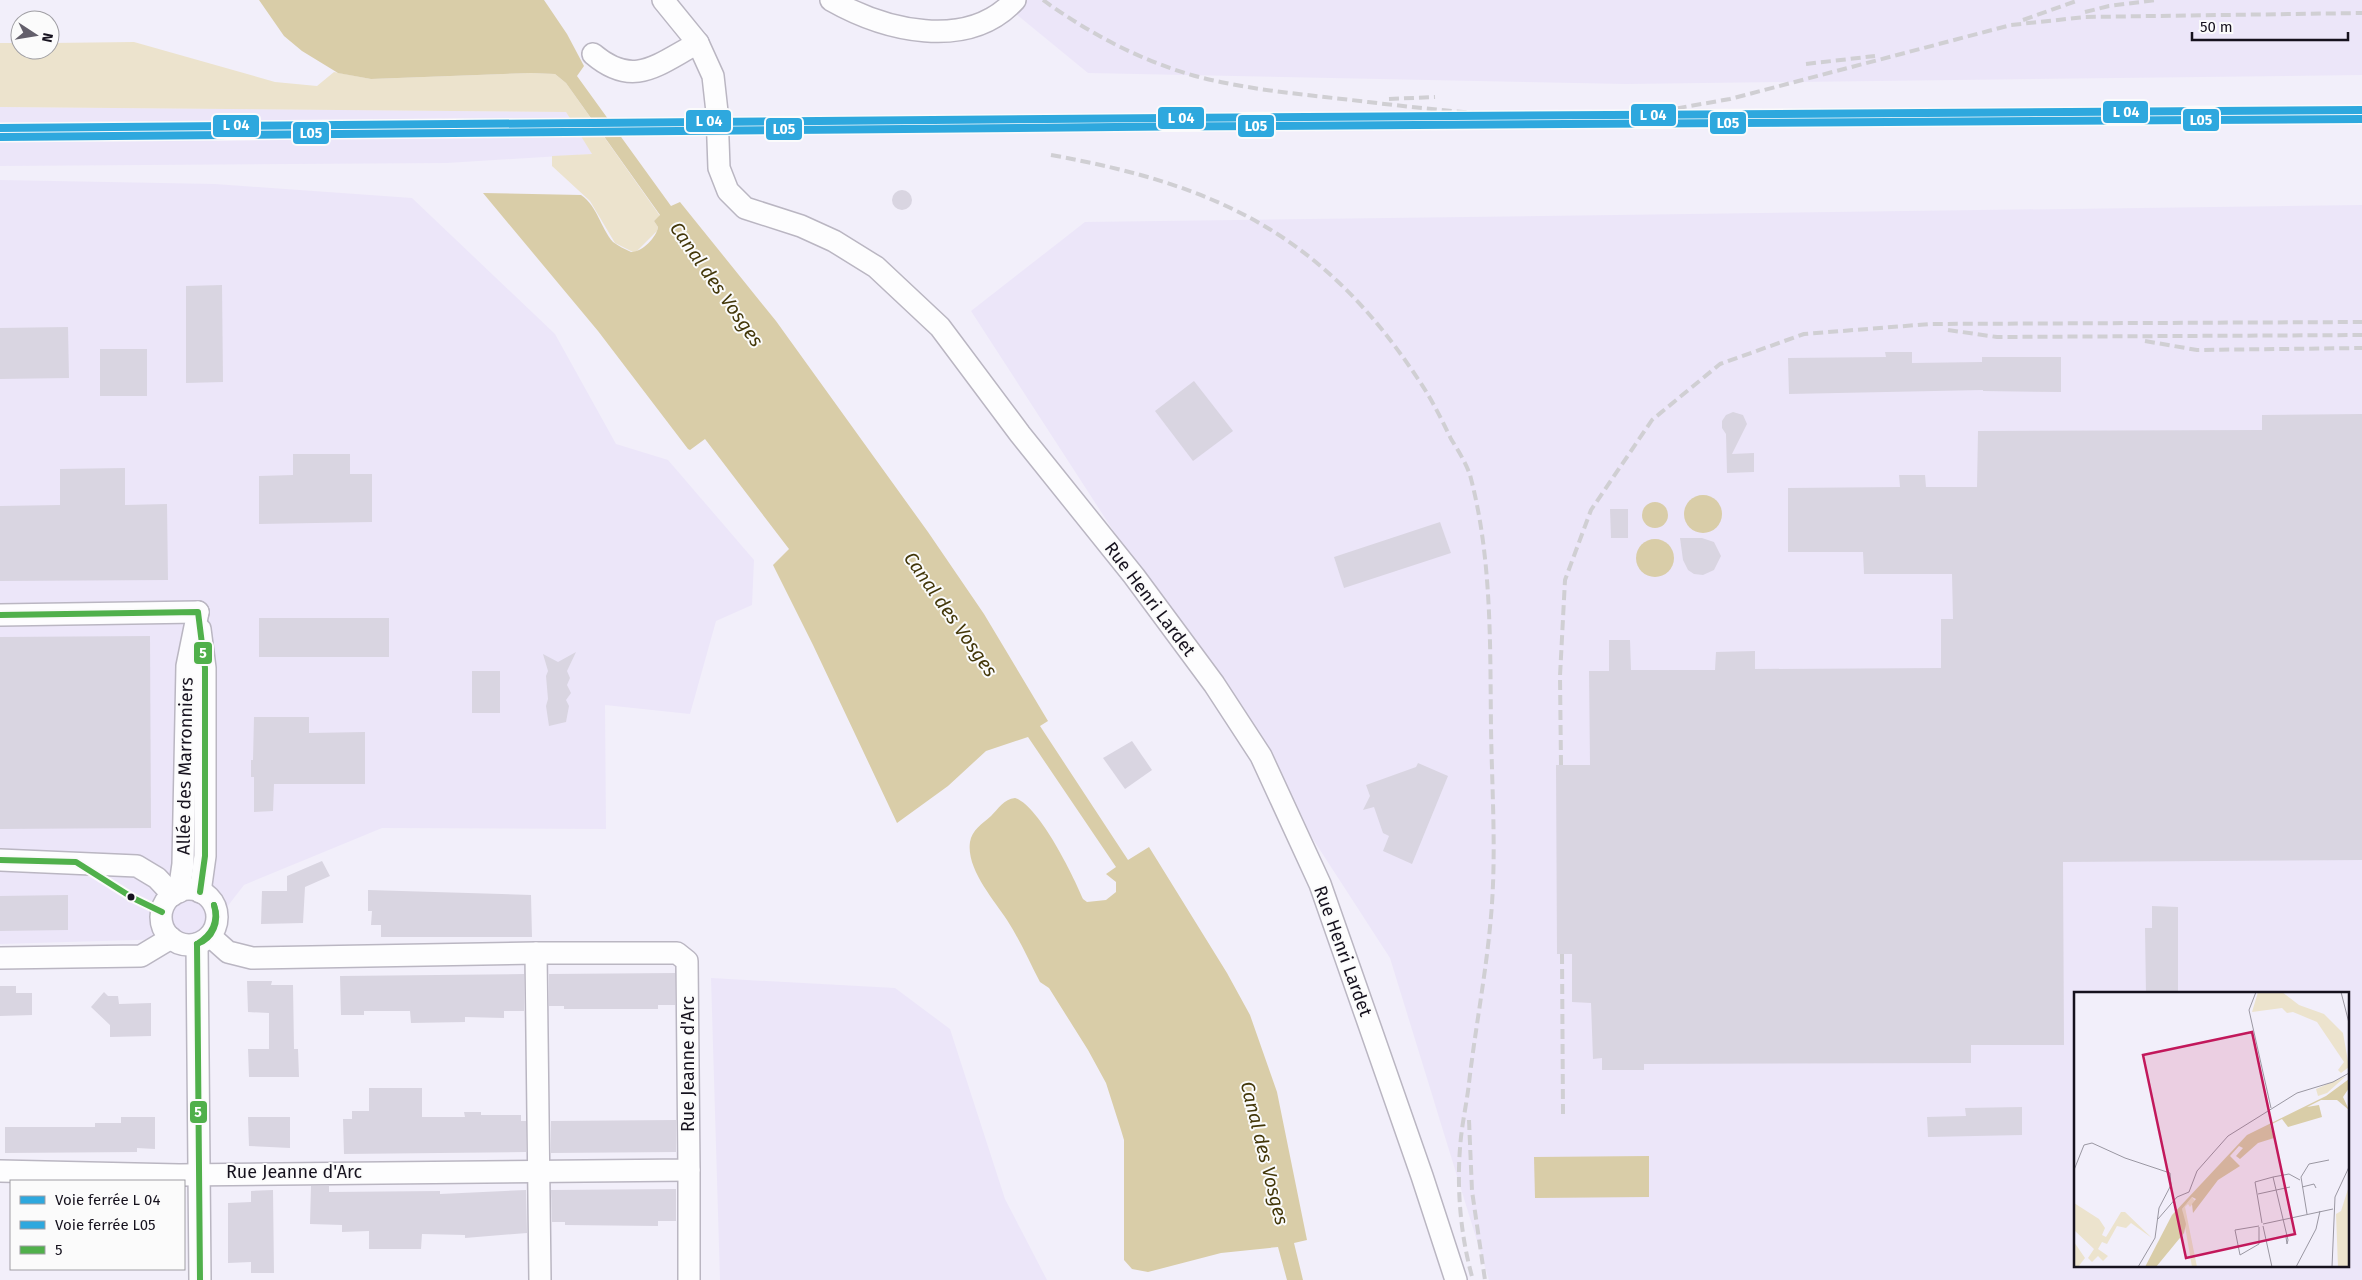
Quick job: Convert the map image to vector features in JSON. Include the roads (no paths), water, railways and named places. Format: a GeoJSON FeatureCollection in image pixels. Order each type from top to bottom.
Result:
{"type":"FeatureCollection","features":[{"type":"Feature","properties":{"kind":"street","name":"Rue Henri Lardet"},"geometry":{"type":"LineString","coordinates":[[663,0],[698,43],[713,76],[717,112],[719,168],[728,191],[745,208],[801,226],[834,241],[876,268],[940,326],[1020,434],[1146,592],[1214,684],[1260,756],[1320,884],[1419,1166],[1456,1280]]}},
{"type":"Feature","properties":{"kind":"street"},"geometry":{"type":"LineString","coordinates":[[831,0],[851,11],[889,24],[921,31],[946,32],[986,21],[1015,0]]}},
{"type":"Feature","properties":{"kind":"street"},"geometry":{"type":"LineString","coordinates":[[593,54],[605,64],[620,72],[637,72],[643,71],[698,43]]}},
{"type":"Feature","properties":{"kind":"street","name":"Allée des Marronniers"},"geometry":{"type":"LineString","coordinates":[[0,615],[198,612],[205,668],[205,856],[184,893]]}},
{"type":"Feature","properties":{"kind":"street"},"geometry":{"type":"LineString","coordinates":[[0,860],[137,866],[184,893],[211,900],[216,909],[215,928],[203,940],[184,945],[171,938],[163,926],[161,917],[163,907],[184,893]]}},
{"type":"Feature","properties":{"kind":"street"},"geometry":{"type":"LineString","coordinates":[[0,958],[141,956],[171,938]]}},
{"type":"Feature","properties":{"kind":"street"},"geometry":{"type":"LineString","coordinates":[[200,1280],[199,1174],[203,940]]}},
{"type":"Feature","properties":{"kind":"street","name":"Rue Jeanne d'Arc"},"geometry":{"type":"LineString","coordinates":[[0,1171],[199,1174],[689,1170],[687,961],[677,953],[536,953],[252,958],[228,952],[203,940]]}},
{"type":"Feature","properties":{"kind":"street"},"geometry":{"type":"LineString","coordinates":[[536,953],[540,1280]]}},
{"type":"Feature","properties":{"kind":"street"},"geometry":{"type":"LineString","coordinates":[[689,1170],[689,1280]]}},
{"type":"Feature","properties":{"kind":"water","name":"Canal des Vosges"},"geometry":{"type":"Polygon","coordinates":[[[259,0],[544,0],[567,34],[584,66],[577,76],[671,206],[680,202],[776,321],[928,532],[984,614],[1048,721],[1040,726],[1128,860],[1149,847],[1227,973],[1250,1015],[1277,1092],[1307,1240],[1294,1243],[1303,1280],[1287,1280],[1278,1247],[1221,1253],[1148,1272],[1132,1269],[1124,1260],[1124,1140],[1106,1083],[1088,1050],[1049,988],[1040,982],[1012,928],[982,884],[972,863],[970,842],[978,828],[1004,802],[1015,798],[1034,814],[1044,827],[1072,874],[1083,899],[1087,902],[1106,900],[1116,892],[1116,882],[1106,874],[1116,867],[1028,737],[986,751],[948,786],[897,823],[773,565],[789,549],[705,439],[690,450],[688,449],[598,331],[483,193],[581,195],[591,205],[609,236],[617,245],[635,252],[652,240],[658,227],[654,221],[660,215],[566,83],[555,74],[531,73],[371,79],[338,73],[302,51],[284,36],[259,0]]]}},
{"type":"Feature","properties":{"kind":"water"},"geometry":{"type":"Polygon","coordinates":[[[1703,495],[1716,501],[1722,514],[1716,527],[1703,533],[1690,527],[1684,514],[1690,501],[1703,495]]]}},
{"type":"Feature","properties":{"kind":"water"},"geometry":{"type":"Polygon","coordinates":[[[1655,502],[1664,506],[1668,515],[1664,524],[1655,528],[1646,524],[1642,515],[1646,506],[1655,502]]]}},
{"type":"Feature","properties":{"kind":"water"},"geometry":{"type":"Polygon","coordinates":[[[1655,539],[1668,545],[1674,558],[1668,571],[1655,577],[1642,571],[1636,558],[1642,545],[1655,539]]]}},
{"type":"Feature","properties":{"kind":"water"},"geometry":{"type":"Polygon","coordinates":[[[1649,1156],[1649,1197],[1535,1198],[1534,1157],[1649,1156]]]}},
{"type":"Feature","properties":{"kind":"railway"},"geometry":{"type":"LineString","coordinates":[[1043,0],[1079,24],[1137,55],[1178,71],[1220,82],[1304,95],[1412,107],[1545,117]]}},
{"type":"Feature","properties":{"kind":"railway"},"geometry":{"type":"LineString","coordinates":[[2023,20],[2079,0]]}},
{"type":"Feature","properties":{"kind":"railway"},"geometry":{"type":"LineString","coordinates":[[2085,12],[2109,6],[2156,0]]}},
{"type":"Feature","properties":{"kind":"railway"},"geometry":{"type":"LineString","coordinates":[[1572,117],[1673,109],[1730,99],[2011,25],[2085,17],[2362,13]]}},
{"type":"Feature","properties":{"kind":"railway"},"geometry":{"type":"LineString","coordinates":[[1806,64],[1875,56]]}},
{"type":"Feature","properties":{"kind":"railway"},"geometry":{"type":"LineString","coordinates":[[1389,99],[1435,97]]}},
{"type":"Feature","properties":{"kind":"railway"},"geometry":{"type":"LineString","coordinates":[[1051,155],[1110,167],[1165,182],[1215,201],[1261,224],[1303,252],[1344,287],[1381,329],[1427,393],[1470,475],[1482,537],[1488,600],[1494,852],[1488,946],[1462,1130],[1459,1173],[1462,1227],[1473,1280]]}},
{"type":"Feature","properties":{"kind":"railway"},"geometry":{"type":"LineString","coordinates":[[1561,765],[1560,676],[1565,580],[1591,510],[1652,420],[1720,364],[1804,334],[1930,324],[2362,322]]}},
{"type":"Feature","properties":{"kind":"railway"},"geometry":{"type":"LineString","coordinates":[[1948,330],[1997,337],[2362,335]]}},
{"type":"Feature","properties":{"kind":"railway"},"geometry":{"type":"LineString","coordinates":[[2145,341],[2197,350],[2362,348]]}},
{"type":"Feature","properties":{"kind":"railway"},"geometry":{"type":"LineString","coordinates":[[1562,954],[1563,1114]]}},
{"type":"Feature","properties":{"kind":"railway"},"geometry":{"type":"LineString","coordinates":[[1469,1120],[1472,1191],[1485,1280]]}},
{"type":"Feature","properties":{"kind":"rail line","name":"L05"},"geometry":{"type":"LineString","coordinates":[[0,137],[886,128],[2362,119]]}}]}
